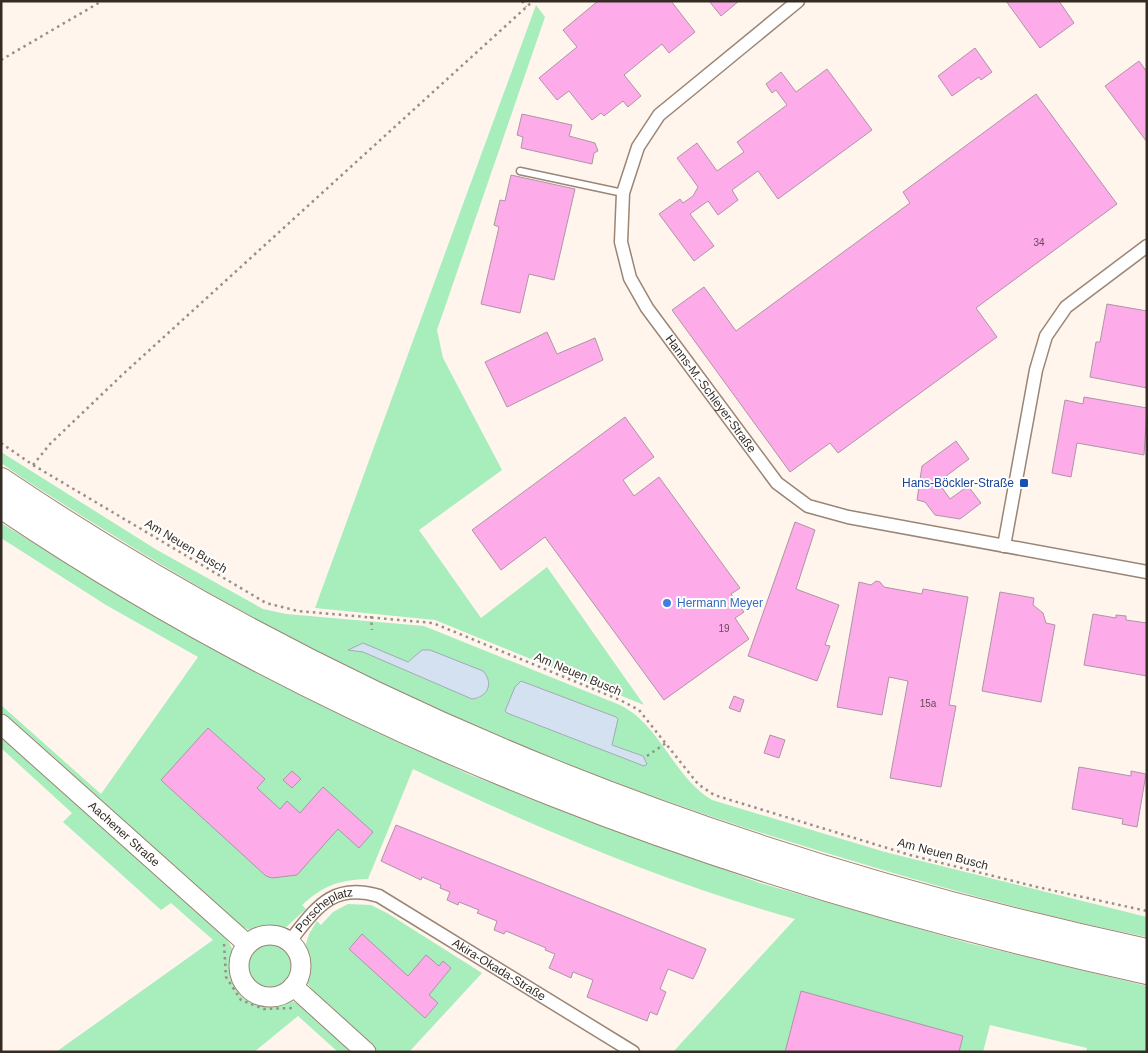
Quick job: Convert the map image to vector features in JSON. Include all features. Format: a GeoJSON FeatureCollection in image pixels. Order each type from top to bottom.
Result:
{"type":"FeatureCollection","features":[{"type":"Feature","properties":{"kind":"highway"},"geometry":{"type":"LineString","coordinates":[[1,480],[128,562],[258,636],[375,695],[502,753],[633,804],[782,854],[951,903],[1147,951]]}},
{"type":"Feature","properties":{"kind":"highway"},"geometry":{"type":"LineString","coordinates":[[1,506],[121,582],[240,650],[382,721],[512,779],[650,832],[819,888],[955,926],[1147,972]]}},
{"type":"Feature","properties":{"kind":"street","name":"Hanns-M.-Schleyer-Straße"},"geometry":{"type":"LineString","coordinates":[[798,1],[659,115],[638,147],[623,193],[621,242],[630,278],[647,308],[777,483],[808,506],[848,518],[1147,572]]}},
{"type":"Feature","properties":{"kind":"street"},"geometry":{"type":"LineString","coordinates":[[1004,546],[1036,370],[1046,336],[1066,307],[1147,246]]}},
{"type":"Feature","properties":{"kind":"street","name":"Aachener Straße"},"geometry":{"type":"LineString","coordinates":[[1,724],[247,944]]}},
{"type":"Feature","properties":{"kind":"street","name":"Porscheplatz"},"geometry":{"type":"LineString","coordinates":[[289,942],[320,904],[330,897],[341,893],[364,892]]}},
{"type":"Feature","properties":{"kind":"street","name":"Akira-Okada-Straße"},"geometry":{"type":"LineString","coordinates":[[364,892],[379,896],[633,1052]]}},
{"type":"Feature","properties":{"kind":"street"},"geometry":{"type":"LineString","coordinates":[[272,935],[289,942],[296,949],[301,968],[293,986],[284,993],[274,997],[263,996],[253,992],[245,985],[240,975],[238,964],[247,944],[254,938],[272,935]]}},
{"type":"Feature","properties":{"kind":"street"},"geometry":{"type":"LineString","coordinates":[[293,986],[366,1052]]}},
{"type":"Feature","properties":{"kind":"lane"},"geometry":{"type":"LineString","coordinates":[[520,171],[623,193]]}},
{"type":"Feature","properties":{"kind":"path"},"geometry":{"type":"LineString","coordinates":[[1,60],[102,1]]}},
{"type":"Feature","properties":{"kind":"path"},"geometry":{"type":"LineString","coordinates":[[522,1],[526,7]]}},
{"type":"Feature","properties":{"kind":"path"},"geometry":{"type":"LineString","coordinates":[[33,465],[50,444],[121,376],[533,1]]}},
{"type":"Feature","properties":{"kind":"path","name":"Am Neuen Busch"},"geometry":{"type":"LineString","coordinates":[[1,443],[33,465],[266,603],[298,611],[433,623],[620,700],[639,710],[698,784],[714,795],[910,855],[1037,888],[1147,911]]}},
{"type":"Feature","properties":{"kind":"path"},"geometry":{"type":"LineString","coordinates":[[371,616],[372,630]]}},
{"type":"Feature","properties":{"kind":"path"},"geometry":{"type":"LineString","coordinates":[[647,756],[666,743]]}},
{"type":"Feature","properties":{"kind":"path"},"geometry":{"type":"LineString","coordinates":[[220,940],[225,946],[226,977],[241,1000],[264,1009],[294,1008]]}},
{"type":"Feature","properties":{"kind":"green space"},"geometry":{"type":"Polygon","coordinates":[[[536,5],[545,17],[437,330],[443,358],[502,470],[419,530],[481,618],[547,567],[644,705],[435,620],[315,608],[536,5]]]}},
{"type":"Feature","properties":{"kind":"green space"},"geometry":{"type":"Polygon","coordinates":[[[1,452],[157,550],[263,609],[286,614],[424,626],[620,705],[646,725],[687,778],[712,800],[885,852],[1147,917],[1147,937],[1075,922],[1004,904],[794,843],[658,798],[523,747],[392,689],[289,637],[213,595],[101,528],[1,463],[1,452]],[[363,643],[363,652],[472,699],[479,698],[486,692],[417,654],[408,662],[363,643]]]}},
{"type":"Feature","properties":{"kind":"green space"},"geometry":{"type":"Polygon","coordinates":[[[1,523],[143,609],[206,644],[329,708],[470,775],[760,883],[968,943],[1147,986],[1147,1052],[1086,1052],[1087,1048],[990,1025],[983,1052],[673,1052],[795,919],[649,871],[553,833],[413,769],[368,879],[340,882],[325,888],[302,905],[306,909],[284,929],[268,929],[254,932],[234,923],[1,716],[1,705],[101,794],[198,657],[106,605],[1,538],[1,523]]]}},
{"type":"Feature","properties":{"kind":"green space"},"geometry":{"type":"Polygon","coordinates":[[[1,734],[215,927],[232,948],[236,979],[244,991],[263,1001],[287,1000],[303,1006],[328,1024],[358,1052],[338,1052],[298,1016],[254,1052],[56,1052],[213,940],[171,903],[161,910],[63,822],[72,813],[1,748],[1,734]]]}},
{"type":"Feature","properties":{"kind":"green space"},"geometry":{"type":"Polygon","coordinates":[[[348,904],[371,905],[387,913],[482,973],[409,1052],[378,1052],[328,1007],[306,982],[305,947],[309,934],[317,921],[321,925],[333,912],[348,904]]]}},
{"type":"Feature","properties":{"kind":"green space"},"geometry":{"type":"Polygon","coordinates":[[[265,938],[275,938],[285,942],[293,950],[297,965],[293,980],[285,988],[275,992],[265,992],[255,988],[247,980],[243,970],[243,960],[247,950],[255,942],[265,938]]]}},
{"type":"Feature","properties":{"kind":"water"},"geometry":{"type":"Polygon","coordinates":[[[363,643],[408,662],[422,650],[430,650],[483,671],[488,680],[488,689],[478,698],[472,699],[363,652],[348,650],[363,643]]]}},
{"type":"Feature","properties":{"kind":"water"},"geometry":{"type":"Polygon","coordinates":[[[521,681],[616,717],[618,719],[612,745],[643,756],[647,764],[644,766],[507,713],[505,711],[515,687],[521,681]]]}},
{"type":"Feature","properties":{"kind":"building"},"geometry":{"type":"Polygon","coordinates":[[[598,1],[671,1],[695,32],[669,53],[662,44],[624,75],[641,96],[628,107],[623,101],[604,116],[601,113],[592,120],[569,91],[557,100],[539,78],[577,47],[563,30],[598,1]]]}},
{"type":"Feature","properties":{"kind":"building"},"geometry":{"type":"Polygon","coordinates":[[[709,1],[739,1],[721,16],[709,1]]]}},
{"type":"Feature","properties":{"kind":"building"},"geometry":{"type":"Polygon","coordinates":[[[1006,1],[1059,1],[1074,23],[1040,48],[1006,1]]]}},
{"type":"Feature","properties":{"kind":"building"},"geometry":{"type":"Polygon","coordinates":[[[975,48],[992,72],[981,80],[979,77],[952,96],[938,76],[975,48]]]}},
{"type":"Feature","properties":{"kind":"building"},"geometry":{"type":"Polygon","coordinates":[[[1139,61],[1147,72],[1147,142],[1105,86],[1139,61]]]}},
{"type":"Feature","properties":{"kind":"building"},"geometry":{"type":"Polygon","coordinates":[[[827,69],[872,130],[778,199],[758,171],[732,190],[738,200],[718,215],[708,201],[690,214],[714,246],[694,261],[659,214],[680,199],[683,203],[693,196],[698,187],[677,158],[697,143],[717,171],[744,152],[737,142],[787,105],[776,90],[772,93],[766,84],[781,72],[796,92],[827,69]]]}},
{"type":"Feature","properties":{"kind":"building"},"geometry":{"type":"Polygon","coordinates":[[[1036,94],[1117,204],[976,308],[997,337],[838,453],[830,443],[790,472],[672,310],[704,287],[736,331],[910,203],[903,192],[1036,94]]]}},
{"type":"Feature","properties":{"kind":"building"},"geometry":{"type":"Polygon","coordinates":[[[522,114],[572,125],[569,136],[595,143],[598,151],[594,153],[592,164],[521,148],[523,137],[517,135],[522,114]]]}},
{"type":"Feature","properties":{"kind":"building"},"geometry":{"type":"Polygon","coordinates":[[[511,175],[575,189],[554,280],[529,274],[520,313],[481,304],[499,227],[494,225],[500,200],[505,201],[511,175]]]}},
{"type":"Feature","properties":{"kind":"building"},"geometry":{"type":"Polygon","coordinates":[[[1107,304],[1147,311],[1147,388],[1090,377],[1096,342],[1100,342],[1107,304]]]}},
{"type":"Feature","properties":{"kind":"building"},"geometry":{"type":"Polygon","coordinates":[[[547,332],[557,354],[595,338],[603,360],[507,407],[485,362],[547,332]]]}},
{"type":"Feature","properties":{"kind":"building"},"geometry":{"type":"Polygon","coordinates":[[[1084,397],[1147,408],[1144,455],[1077,443],[1071,477],[1052,473],[1065,400],[1083,404],[1084,397]]]}},
{"type":"Feature","properties":{"kind":"building"},"geometry":{"type":"Polygon","coordinates":[[[625,417],[654,457],[623,480],[634,496],[659,477],[740,588],[731,594],[744,612],[735,618],[749,639],[664,700],[545,537],[501,570],[472,530],[625,417]]]}},
{"type":"Feature","properties":{"kind":"building"},"geometry":{"type":"Polygon","coordinates":[[[956,441],[969,459],[938,482],[950,499],[968,486],[981,503],[960,519],[935,515],[925,502],[917,500],[922,466],[956,441]]]}},
{"type":"Feature","properties":{"kind":"building"},"geometry":{"type":"Polygon","coordinates":[[[795,522],[815,530],[796,589],[839,605],[825,645],[830,646],[817,681],[748,656],[795,522]]]}},
{"type":"Feature","properties":{"kind":"building"},"geometry":{"type":"Polygon","coordinates":[[[876,581],[880,582],[884,587],[922,594],[923,589],[968,597],[949,705],[956,706],[941,787],[890,778],[908,681],[889,677],[882,715],[837,707],[859,582],[871,585],[876,581]]]}},
{"type":"Feature","properties":{"kind":"building"},"geometry":{"type":"Polygon","coordinates":[[[1000,592],[1034,598],[1033,605],[1043,613],[1046,623],[1055,625],[1041,702],[982,691],[1000,592]]]}},
{"type":"Feature","properties":{"kind":"building"},"geometry":{"type":"Polygon","coordinates":[[[1093,614],[1116,618],[1116,615],[1126,616],[1126,620],[1147,623],[1147,676],[1084,665],[1093,614]]]}},
{"type":"Feature","properties":{"kind":"building"},"geometry":{"type":"Polygon","coordinates":[[[734,696],[744,700],[740,712],[729,708],[734,696]]]}},
{"type":"Feature","properties":{"kind":"building"},"geometry":{"type":"Polygon","coordinates":[[[208,728],[265,779],[257,788],[280,809],[287,801],[300,813],[323,787],[373,832],[359,848],[338,829],[297,875],[272,878],[266,876],[161,780],[208,728]]]}},
{"type":"Feature","properties":{"kind":"building"},"geometry":{"type":"Polygon","coordinates":[[[770,735],[785,740],[779,758],[764,753],[770,735]]]}},
{"type":"Feature","properties":{"kind":"building"},"geometry":{"type":"Polygon","coordinates":[[[1079,767],[1131,776],[1131,771],[1146,774],[1137,827],[1122,824],[1123,819],[1072,809],[1079,767]]]}},
{"type":"Feature","properties":{"kind":"building"},"geometry":{"type":"Polygon","coordinates":[[[292,771],[301,779],[292,788],[283,780],[292,771]]]}},
{"type":"Feature","properties":{"kind":"building"},"geometry":{"type":"Polygon","coordinates":[[[396,825],[706,949],[693,979],[668,969],[660,989],[666,992],[657,1015],[650,1012],[647,1021],[587,997],[593,980],[573,972],[571,978],[549,968],[555,954],[545,950],[546,948],[506,931],[504,934],[494,930],[497,921],[477,913],[479,910],[459,902],[458,905],[447,900],[450,892],[440,888],[441,885],[422,877],[421,880],[381,861],[396,825]]]}},
{"type":"Feature","properties":{"kind":"building"},"geometry":{"type":"Polygon","coordinates":[[[362,934],[408,976],[426,955],[439,966],[443,961],[451,968],[429,995],[438,1003],[425,1018],[349,949],[362,934]]]}},
{"type":"Feature","properties":{"kind":"building"},"geometry":{"type":"Polygon","coordinates":[[[801,991],[963,1036],[959,1052],[785,1052],[801,991]]]}},
{"type":"Feature","properties":{"kind":"place","name":"Hans-Böckler-Straße"},"geometry":{"type":"Point","coordinates":[1024,483]}},
{"type":"Feature","properties":{"kind":"place","name":"Hermann Meyer"},"geometry":{"type":"Point","coordinates":[667,603]}}]}
